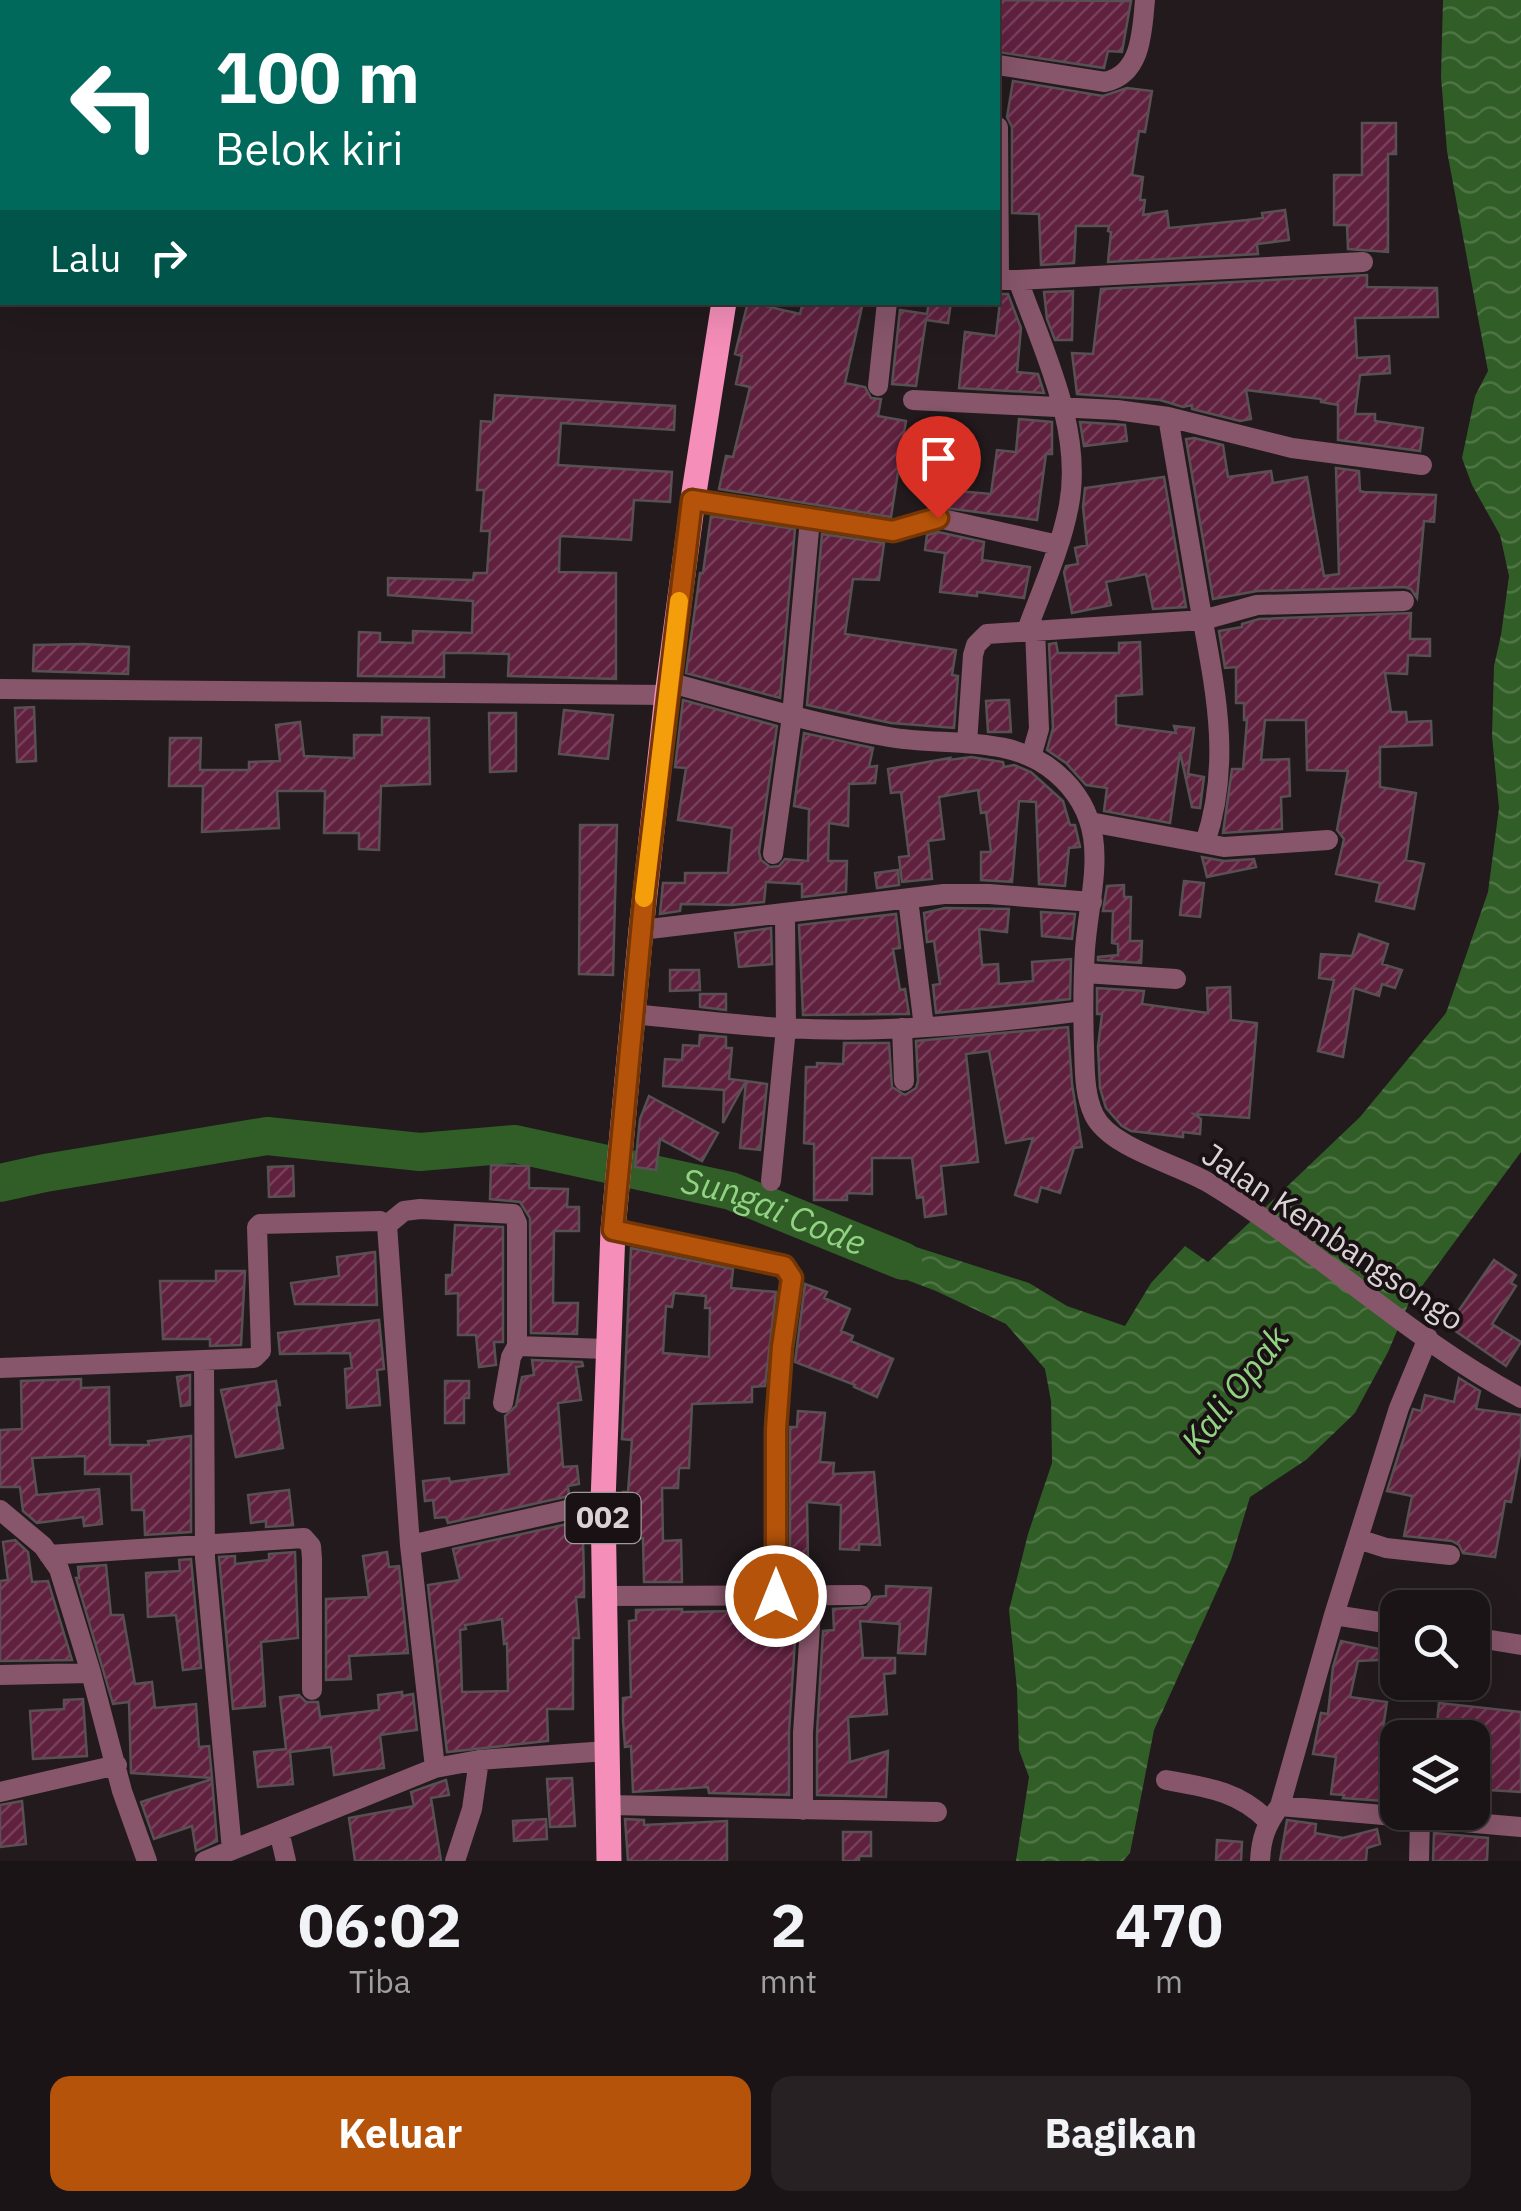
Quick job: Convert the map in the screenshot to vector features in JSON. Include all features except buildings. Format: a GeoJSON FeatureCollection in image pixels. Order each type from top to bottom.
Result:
{"type":"FeatureCollection","features":[{"type":"Feature","properties":{"kind":"main road","name":"002"},"geometry":{"type":"LineString","coordinates":[[609,1861],[603,1502],[613,1230],[640,930],[668,688],[692,500],[724,305]]}},
{"type":"Feature","properties":{"kind":"street"},"geometry":{"type":"LineString","coordinates":[[1000,65],[1106,82],[1116,80],[1129,70],[1141,41],[1145,0]]}},
{"type":"Feature","properties":{"kind":"street"},"geometry":{"type":"LineString","coordinates":[[1000,171],[1005,280],[1063,408],[1071,483],[1058,544],[1030,630],[1039,729],[1031,756]]}},
{"type":"Feature","properties":{"kind":"street"},"geometry":{"type":"LineString","coordinates":[[1005,280],[1363,262]]}},
{"type":"Feature","properties":{"kind":"street"},"geometry":{"type":"LineString","coordinates":[[878,386],[887,305]]}},
{"type":"Feature","properties":{"kind":"street"},"geometry":{"type":"LineString","coordinates":[[913,400],[1168,417],[1292,448],[1422,465]]}},
{"type":"Feature","properties":{"kind":"street"},"geometry":{"type":"LineString","coordinates":[[1168,417],[1218,716],[1221,762],[1216,809],[1205,843]]}},
{"type":"Feature","properties":{"kind":"street"},"geometry":{"type":"LineString","coordinates":[[692,500],[893,531],[938,518],[1058,544]]}},
{"type":"Feature","properties":{"kind":"street"},"geometry":{"type":"LineString","coordinates":[[773,854],[792,716],[810,519]]}},
{"type":"Feature","properties":{"kind":"street"},"geometry":{"type":"LineString","coordinates":[[967,743],[976,645],[988,634],[1203,620],[1256,604],[1404,601]]}},
{"type":"Feature","properties":{"kind":"street","name":"Jalan Kembangsongo"},"geometry":{"type":"LineString","coordinates":[[0,689],[668,688],[893,738],[967,743],[1031,756],[1072,789],[1090,822],[1096,872],[1084,973],[1085,1085],[1100,1126],[1120,1140],[1208,1183],[1521,1398]]}},
{"type":"Feature","properties":{"kind":"street"},"geometry":{"type":"LineString","coordinates":[[1090,822],[1205,843],[1254,846],[1328,840]]}},
{"type":"Feature","properties":{"kind":"street"},"geometry":{"type":"LineString","coordinates":[[640,930],[908,898],[989,894],[1092,902]]}},
{"type":"Feature","properties":{"kind":"street"},"geometry":{"type":"LineString","coordinates":[[908,898],[924,1027]]}},
{"type":"Feature","properties":{"kind":"street"},"geometry":{"type":"LineString","coordinates":[[771,1181],[786,1028],[785,915]]}},
{"type":"Feature","properties":{"kind":"street"},"geometry":{"type":"LineString","coordinates":[[1084,973],[1176,979]]}},
{"type":"Feature","properties":{"kind":"street"},"geometry":{"type":"LineString","coordinates":[[633,1014],[786,1028],[902,1028],[987,1024],[1083,1012]]}},
{"type":"Feature","properties":{"kind":"street"},"geometry":{"type":"LineString","coordinates":[[902,1028],[904,1081]]}},
{"type":"Feature","properties":{"kind":"street"},"geometry":{"type":"LineString","coordinates":[[387,1225],[404,1211],[420,1209],[508,1213],[516,1217],[517,1346],[511,1357],[503,1403]]}},
{"type":"Feature","properties":{"kind":"street"},"geometry":{"type":"LineString","coordinates":[[0,1368],[254,1358],[261,1351],[257,1228],[260,1224],[380,1221],[387,1225]]}},
{"type":"Feature","properties":{"kind":"street"},"geometry":{"type":"LineString","coordinates":[[387,1225],[410,1545],[435,1768]]}},
{"type":"Feature","properties":{"kind":"street"},"geometry":{"type":"LineString","coordinates":[[613,1230],[784,1266],[790,1271],[776,1429],[776,1596]]}},
{"type":"Feature","properties":{"kind":"street"},"geometry":{"type":"LineString","coordinates":[[1260,1861],[1261,1841],[1274,1814],[1399,1408],[1426,1336]]}},
{"type":"Feature","properties":{"kind":"street"},"geometry":{"type":"LineString","coordinates":[[517,1346],[607,1349]]}},
{"type":"Feature","properties":{"kind":"street"},"geometry":{"type":"LineString","coordinates":[[204,1360],[206,1542],[232,1850]]}},
{"type":"Feature","properties":{"kind":"street"},"geometry":{"type":"LineString","coordinates":[[410,1545],[603,1502]]}},
{"type":"Feature","properties":{"kind":"street"},"geometry":{"type":"LineString","coordinates":[[0,1510],[44,1546],[59,1569],[147,1861]]}},
{"type":"Feature","properties":{"kind":"street"},"geometry":{"type":"LineString","coordinates":[[49,1555],[304,1538],[311,1546],[312,1690]]}},
{"type":"Feature","properties":{"kind":"street"},"geometry":{"type":"LineString","coordinates":[[1358,1539],[1386,1548],[1450,1555]]}},
{"type":"Feature","properties":{"kind":"street"},"geometry":{"type":"LineString","coordinates":[[604,1596],[861,1595]]}},
{"type":"Feature","properties":{"kind":"street"},"geometry":{"type":"LineString","coordinates":[[802,1810],[812,1596]]}},
{"type":"Feature","properties":{"kind":"street"},"geometry":{"type":"LineString","coordinates":[[1334,1615],[1380,1622]]}},
{"type":"Feature","properties":{"kind":"street"},"geometry":{"type":"LineString","coordinates":[[1490,1640],[1521,1645]]}},
{"type":"Feature","properties":{"kind":"street"},"geometry":{"type":"LineString","coordinates":[[0,1675],[91,1673]]}},
{"type":"Feature","properties":{"kind":"street"},"geometry":{"type":"LineString","coordinates":[[206,1861],[435,1768],[479,1760],[607,1751]]}},
{"type":"Feature","properties":{"kind":"street"},"geometry":{"type":"LineString","coordinates":[[454,1861],[472,1810],[479,1760]]}},
{"type":"Feature","properties":{"kind":"street"},"geometry":{"type":"LineString","coordinates":[[0,1792],[117,1765]]}},
{"type":"Feature","properties":{"kind":"street"},"geometry":{"type":"LineString","coordinates":[[1166,1780],[1214,1788],[1274,1814],[1380,1817]]}},
{"type":"Feature","properties":{"kind":"street"},"geometry":{"type":"LineString","coordinates":[[609,1805],[937,1812]]}},
{"type":"Feature","properties":{"kind":"street"},"geometry":{"type":"LineString","coordinates":[[1490,1824],[1521,1827]]}},
{"type":"Feature","properties":{"kind":"street"},"geometry":{"type":"LineString","coordinates":[[1419,1861],[1420,1830]]}},
{"type":"Feature","properties":{"kind":"street"},"geometry":{"type":"LineString","coordinates":[[279,1831],[286,1861]]}},
{"type":"Feature","properties":{"kind":"water","name":"Kali Opak"},"geometry":{"type":"Polygon","coordinates":[[[1443,0],[1521,0],[1521,1152],[1408,1305],[1355,1413],[1306,1460],[1250,1497],[1231,1560],[1154,1730],[1130,1853],[1123,1861],[1016,1861],[1029,1777],[1019,1750],[1009,1610],[1028,1534],[1052,1463],[1051,1401],[1045,1369],[1006,1324],[936,1291],[843,1256],[872,1233],[1029,1283],[1067,1306],[1125,1326],[1151,1283],[1185,1246],[1208,1262],[1360,1117],[1446,1013],[1488,892],[1499,808],[1492,736],[1494,666],[1509,576],[1500,535],[1462,458],[1475,396],[1488,371],[1447,151],[1441,77],[1443,0]]]}},
{"type":"Feature","properties":{"kind":"waterway","name":"Sungai Code"},"geometry":{"type":"LineString","coordinates":[[0,1183],[267,1136],[420,1152],[515,1144],[731,1191],[903,1261]]}},
{"type":"Feature","properties":{"kind":"slow traffic"},"geometry":{"type":"LineString","coordinates":[[644,898],[679,601]]}},
{"type":"Feature","properties":{"kind":"route"},"geometry":{"type":"LineString","coordinates":[[776,1596],[776,1429],[790,1271],[784,1266],[613,1230],[645,890],[692,500],[893,531],[938,518]]}}]}
